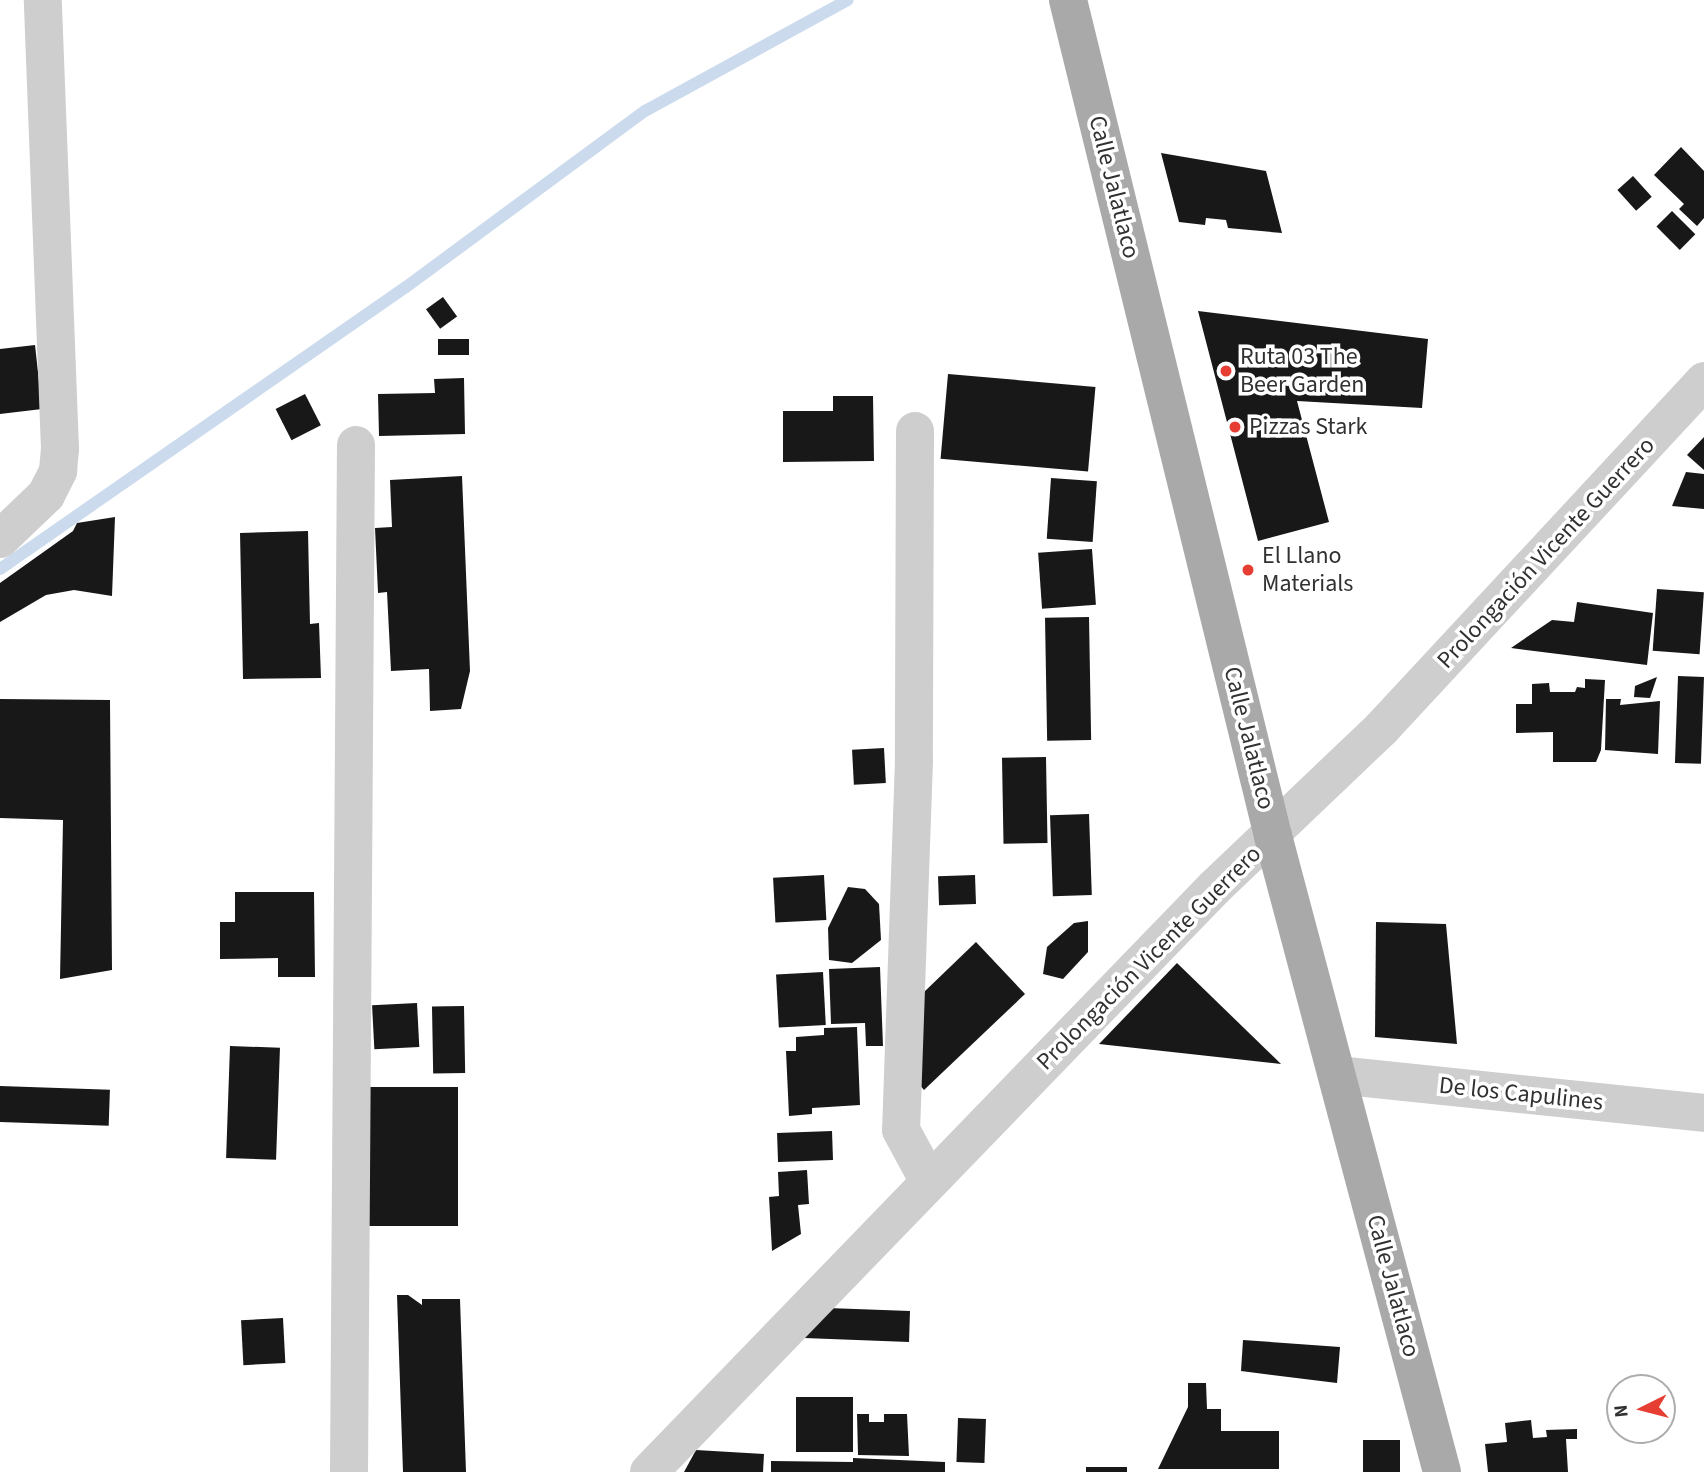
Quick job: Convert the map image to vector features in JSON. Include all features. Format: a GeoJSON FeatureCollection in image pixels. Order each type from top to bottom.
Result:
{"type":"FeatureCollection","features":[{"type":"Feature","properties":{"kind":"main road","name":"Calle Jalatlaco"},"geometry":{"type":"LineString","coordinates":[[1068,0],[1273,836],[1442,1472]]}},
{"type":"Feature","properties":{"kind":"street"},"geometry":{"type":"LineString","coordinates":[[0,539],[46,495],[58,471],[43,0]]}},
{"type":"Feature","properties":{"kind":"street","name":"Prolongación Vicente Guerrero"},"geometry":{"type":"LineString","coordinates":[[649,1472],[928,1180],[1214,888],[1273,836],[1588,510],[1704,381]]}},
{"type":"Feature","properties":{"kind":"street"},"geometry":{"type":"LineString","coordinates":[[915,431],[914,760],[901,1130],[928,1180]]}},
{"type":"Feature","properties":{"kind":"street"},"geometry":{"type":"LineString","coordinates":[[349,1472],[356,445]]}},
{"type":"Feature","properties":{"kind":"street","name":"De los Capulines"},"geometry":{"type":"LineString","coordinates":[[1337,1076],[1704,1113]]}},
{"type":"Feature","properties":{"kind":"building"},"geometry":{"type":"Polygon","coordinates":[[[1681,147],[1704,171],[1704,218],[1697,226],[1679,209],[1684,204],[1654,175],[1681,147]]]}},
{"type":"Feature","properties":{"kind":"building"},"geometry":{"type":"Polygon","coordinates":[[[1161,153],[1266,171],[1282,233],[1228,228],[1226,220],[1206,218],[1205,225],[1179,222],[1161,153]]]}},
{"type":"Feature","properties":{"kind":"building"},"geometry":{"type":"Polygon","coordinates":[[[1633,176],[1652,197],[1636,211],[1617,190],[1633,176]]]}},
{"type":"Feature","properties":{"kind":"building"},"geometry":{"type":"Polygon","coordinates":[[[1672,211],[1695,234],[1680,250],[1656,227],[1672,211]]]}},
{"type":"Feature","properties":{"kind":"building"},"geometry":{"type":"Polygon","coordinates":[[[443,297],[457,316],[440,329],[426,309],[443,297]]]}},
{"type":"Feature","properties":{"kind":"building"},"geometry":{"type":"Polygon","coordinates":[[[1198,311],[1428,339],[1422,408],[1297,401],[1329,522],[1258,541],[1198,311]]]}},
{"type":"Feature","properties":{"kind":"building"},"geometry":{"type":"Polygon","coordinates":[[[438,339],[469,339],[469,355],[438,355],[438,339]]]}},
{"type":"Feature","properties":{"kind":"building"},"geometry":{"type":"Polygon","coordinates":[[[35,345],[42,409],[0,414],[0,349],[35,345]]]}},
{"type":"Feature","properties":{"kind":"building"},"geometry":{"type":"Polygon","coordinates":[[[948,374],[1095,387],[1088,472],[941,459],[948,374]]]}},
{"type":"Feature","properties":{"kind":"building"},"geometry":{"type":"Polygon","coordinates":[[[464,378],[465,434],[379,436],[378,394],[435,393],[434,379],[464,378]]]}},
{"type":"Feature","properties":{"kind":"building"},"geometry":{"type":"Polygon","coordinates":[[[305,394],[321,425],[291,440],[276,409],[305,394]]]}},
{"type":"Feature","properties":{"kind":"building"},"geometry":{"type":"Polygon","coordinates":[[[833,396],[873,396],[874,461],[783,462],[783,411],[833,411],[833,396]]]}},
{"type":"Feature","properties":{"kind":"building"},"geometry":{"type":"Polygon","coordinates":[[[1704,437],[1704,470],[1687,455],[1704,437]]]}},
{"type":"Feature","properties":{"kind":"building"},"geometry":{"type":"Polygon","coordinates":[[[1686,472],[1704,474],[1704,509],[1672,506],[1686,472]]]}},
{"type":"Feature","properties":{"kind":"building"},"geometry":{"type":"Polygon","coordinates":[[[462,476],[470,671],[461,709],[430,711],[429,669],[391,671],[387,592],[378,593],[375,528],[392,527],[390,480],[462,476]]]}},
{"type":"Feature","properties":{"kind":"building"},"geometry":{"type":"Polygon","coordinates":[[[1051,478],[1097,481],[1093,542],[1047,539],[1051,478]]]}},
{"type":"Feature","properties":{"kind":"building"},"geometry":{"type":"Polygon","coordinates":[[[115,517],[112,596],[74,590],[46,595],[0,622],[0,583],[73,531],[77,523],[115,517]]]}},
{"type":"Feature","properties":{"kind":"building"},"geometry":{"type":"Polygon","coordinates":[[[308,531],[310,624],[319,623],[321,678],[243,679],[240,533],[308,531]]]}},
{"type":"Feature","properties":{"kind":"building"},"geometry":{"type":"Polygon","coordinates":[[[1092,549],[1096,605],[1042,609],[1038,553],[1092,549]]]}},
{"type":"Feature","properties":{"kind":"building"},"geometry":{"type":"Polygon","coordinates":[[[1657,589],[1704,592],[1700,654],[1653,651],[1657,589]]]}},
{"type":"Feature","properties":{"kind":"building"},"geometry":{"type":"Polygon","coordinates":[[[1577,602],[1653,613],[1647,665],[1511,648],[1552,620],[1574,622],[1577,602]]]}},
{"type":"Feature","properties":{"kind":"building"},"geometry":{"type":"Polygon","coordinates":[[[1089,617],[1091,740],[1047,741],[1045,618],[1089,617]]]}},
{"type":"Feature","properties":{"kind":"building"},"geometry":{"type":"Polygon","coordinates":[[[1678,676],[1704,677],[1701,764],[1675,763],[1678,676]]]}},
{"type":"Feature","properties":{"kind":"building"},"geometry":{"type":"Polygon","coordinates":[[[1657,677],[1650,698],[1634,697],[1635,686],[1657,677]]]}},
{"type":"Feature","properties":{"kind":"building"},"geometry":{"type":"Polygon","coordinates":[[[1585,679],[1605,680],[1601,750],[1596,762],[1553,762],[1553,732],[1516,733],[1516,704],[1532,704],[1532,684],[1549,683],[1550,692],[1575,692],[1577,687],[1585,688],[1585,679]]]}},
{"type":"Feature","properties":{"kind":"building"},"geometry":{"type":"Polygon","coordinates":[[[0,699],[110,700],[112,970],[60,979],[63,820],[0,818],[0,699]]]}},
{"type":"Feature","properties":{"kind":"building"},"geometry":{"type":"Polygon","coordinates":[[[1606,699],[1621,699],[1620,705],[1660,701],[1658,754],[1605,750],[1606,699]]]}},
{"type":"Feature","properties":{"kind":"building"},"geometry":{"type":"Polygon","coordinates":[[[884,748],[886,783],[854,785],[852,750],[884,748]]]}},
{"type":"Feature","properties":{"kind":"building"},"geometry":{"type":"Polygon","coordinates":[[[1046,757],[1048,843],[1004,844],[1002,758],[1046,757]]]}},
{"type":"Feature","properties":{"kind":"building"},"geometry":{"type":"Polygon","coordinates":[[[1089,814],[1092,895],[1053,896],[1050,815],[1089,814]]]}},
{"type":"Feature","properties":{"kind":"building"},"geometry":{"type":"Polygon","coordinates":[[[824,875],[826,920],[775,923],[773,878],[824,875]]]}},
{"type":"Feature","properties":{"kind":"building"},"geometry":{"type":"Polygon","coordinates":[[[975,875],[976,904],[939,905],[938,876],[975,875]]]}},
{"type":"Feature","properties":{"kind":"building"},"geometry":{"type":"Polygon","coordinates":[[[848,887],[865,889],[879,904],[881,940],[852,963],[829,960],[828,928],[848,887]]]}},
{"type":"Feature","properties":{"kind":"building"},"geometry":{"type":"Polygon","coordinates":[[[235,892],[314,892],[315,977],[278,977],[278,958],[220,959],[220,922],[235,922],[235,892]]]}},
{"type":"Feature","properties":{"kind":"building"},"geometry":{"type":"Polygon","coordinates":[[[1088,921],[1088,952],[1063,979],[1043,974],[1047,947],[1074,923],[1088,921]]]}},
{"type":"Feature","properties":{"kind":"building"},"geometry":{"type":"Polygon","coordinates":[[[1376,922],[1446,924],[1457,1044],[1375,1037],[1376,922]]]}},
{"type":"Feature","properties":{"kind":"building"},"geometry":{"type":"Polygon","coordinates":[[[976,942],[1025,994],[924,1090],[918,1083],[923,993],[976,942]]]}},
{"type":"Feature","properties":{"kind":"building"},"geometry":{"type":"Polygon","coordinates":[[[1177,963],[1281,1064],[1099,1044],[1177,963]]]}},
{"type":"Feature","properties":{"kind":"building"},"geometry":{"type":"Polygon","coordinates":[[[880,967],[883,1046],[866,1046],[865,1023],[831,1024],[829,969],[880,967]]]}},
{"type":"Feature","properties":{"kind":"building"},"geometry":{"type":"Polygon","coordinates":[[[823,972],[826,1025],[779,1027],[776,974],[823,972]]]}},
{"type":"Feature","properties":{"kind":"building"},"geometry":{"type":"Polygon","coordinates":[[[417,1003],[419,1047],[374,1049],[372,1005],[417,1003]]]}},
{"type":"Feature","properties":{"kind":"building"},"geometry":{"type":"Polygon","coordinates":[[[464,1006],[465,1073],[433,1074],[432,1007],[464,1006]]]}},
{"type":"Feature","properties":{"kind":"building"},"geometry":{"type":"Polygon","coordinates":[[[857,1027],[860,1105],[812,1108],[812,1114],[789,1116],[786,1051],[796,1051],[796,1037],[824,1035],[824,1028],[857,1027]]]}},
{"type":"Feature","properties":{"kind":"building"},"geometry":{"type":"Polygon","coordinates":[[[230,1046],[280,1048],[276,1160],[226,1158],[230,1046]]]}},
{"type":"Feature","properties":{"kind":"building"},"geometry":{"type":"Polygon","coordinates":[[[0,1086],[110,1090],[109,1126],[0,1122],[0,1086]]]}},
{"type":"Feature","properties":{"kind":"building"},"geometry":{"type":"Polygon","coordinates":[[[363,1087],[458,1087],[458,1226],[363,1226],[363,1087]]]}},
{"type":"Feature","properties":{"kind":"building"},"geometry":{"type":"Polygon","coordinates":[[[832,1131],[833,1160],[778,1162],[777,1133],[832,1131]]]}},
{"type":"Feature","properties":{"kind":"building"},"geometry":{"type":"Polygon","coordinates":[[[807,1170],[809,1204],[798,1205],[801,1234],[772,1251],[769,1197],[779,1196],[778,1172],[807,1170]]]}},
{"type":"Feature","properties":{"kind":"building"},"geometry":{"type":"Polygon","coordinates":[[[397,1295],[408,1295],[422,1305],[422,1299],[460,1299],[466,1472],[403,1472],[397,1295]]]}},
{"type":"Feature","properties":{"kind":"building"},"geometry":{"type":"Polygon","coordinates":[[[828,1308],[910,1311],[909,1342],[804,1338],[828,1308]]]}},
{"type":"Feature","properties":{"kind":"building"},"geometry":{"type":"Polygon","coordinates":[[[283,1318],[285,1363],[243,1365],[241,1320],[283,1318]]]}},
{"type":"Feature","properties":{"kind":"building"},"geometry":{"type":"Polygon","coordinates":[[[1243,1340],[1340,1347],[1337,1383],[1241,1371],[1243,1340]]]}},
{"type":"Feature","properties":{"kind":"building"},"geometry":{"type":"Polygon","coordinates":[[[1188,1383],[1206,1383],[1207,1409],[1221,1409],[1221,1431],[1279,1431],[1279,1469],[1158,1469],[1188,1407],[1188,1383]]]}},
{"type":"Feature","properties":{"kind":"building"},"geometry":{"type":"Polygon","coordinates":[[[796,1397],[853,1397],[853,1452],[796,1452],[796,1397]]]}},
{"type":"Feature","properties":{"kind":"building"},"geometry":{"type":"Polygon","coordinates":[[[857,1414],[869,1414],[869,1422],[884,1422],[884,1414],[907,1414],[909,1456],[858,1455],[857,1414]]]}},
{"type":"Feature","properties":{"kind":"building"},"geometry":{"type":"Polygon","coordinates":[[[958,1418],[986,1419],[984,1463],[956,1462],[958,1418]]]}},
{"type":"Feature","properties":{"kind":"building"},"geometry":{"type":"Polygon","coordinates":[[[1531,1420],[1533,1438],[1547,1437],[1546,1430],[1577,1429],[1577,1439],[1566,1439],[1568,1472],[1488,1472],[1485,1444],[1507,1442],[1505,1423],[1531,1420]]]}},
{"type":"Feature","properties":{"kind":"building"},"geometry":{"type":"Polygon","coordinates":[[[1363,1440],[1400,1440],[1400,1472],[1363,1472],[1363,1440]]]}},
{"type":"Feature","properties":{"kind":"building"},"geometry":{"type":"Polygon","coordinates":[[[696,1450],[764,1454],[763,1472],[684,1472],[696,1450]]]}},
{"type":"Feature","properties":{"kind":"building"},"geometry":{"type":"Polygon","coordinates":[[[853,1458],[945,1462],[945,1472],[771,1472],[771,1461],[853,1462],[853,1458]]]}},
{"type":"Feature","properties":{"kind":"building"},"geometry":{"type":"Polygon","coordinates":[[[1086,1467],[1127,1467],[1127,1472],[1086,1472],[1086,1467]]]}},
{"type":"Feature","properties":{"kind":"waterway"},"geometry":{"type":"LineString","coordinates":[[0,569],[406,287],[645,111],[848,0]]}},
{"type":"Feature","properties":{"kind":"place","name":"Ruta 03 The Beer Garden"},"geometry":{"type":"Point","coordinates":[1226,371]}},
{"type":"Feature","properties":{"kind":"place","name":"Pizzas Stark"},"geometry":{"type":"Point","coordinates":[1235,427]}},
{"type":"Feature","properties":{"kind":"place","name":"El Llano Materials"},"geometry":{"type":"Point","coordinates":[1248,570]}}]}
